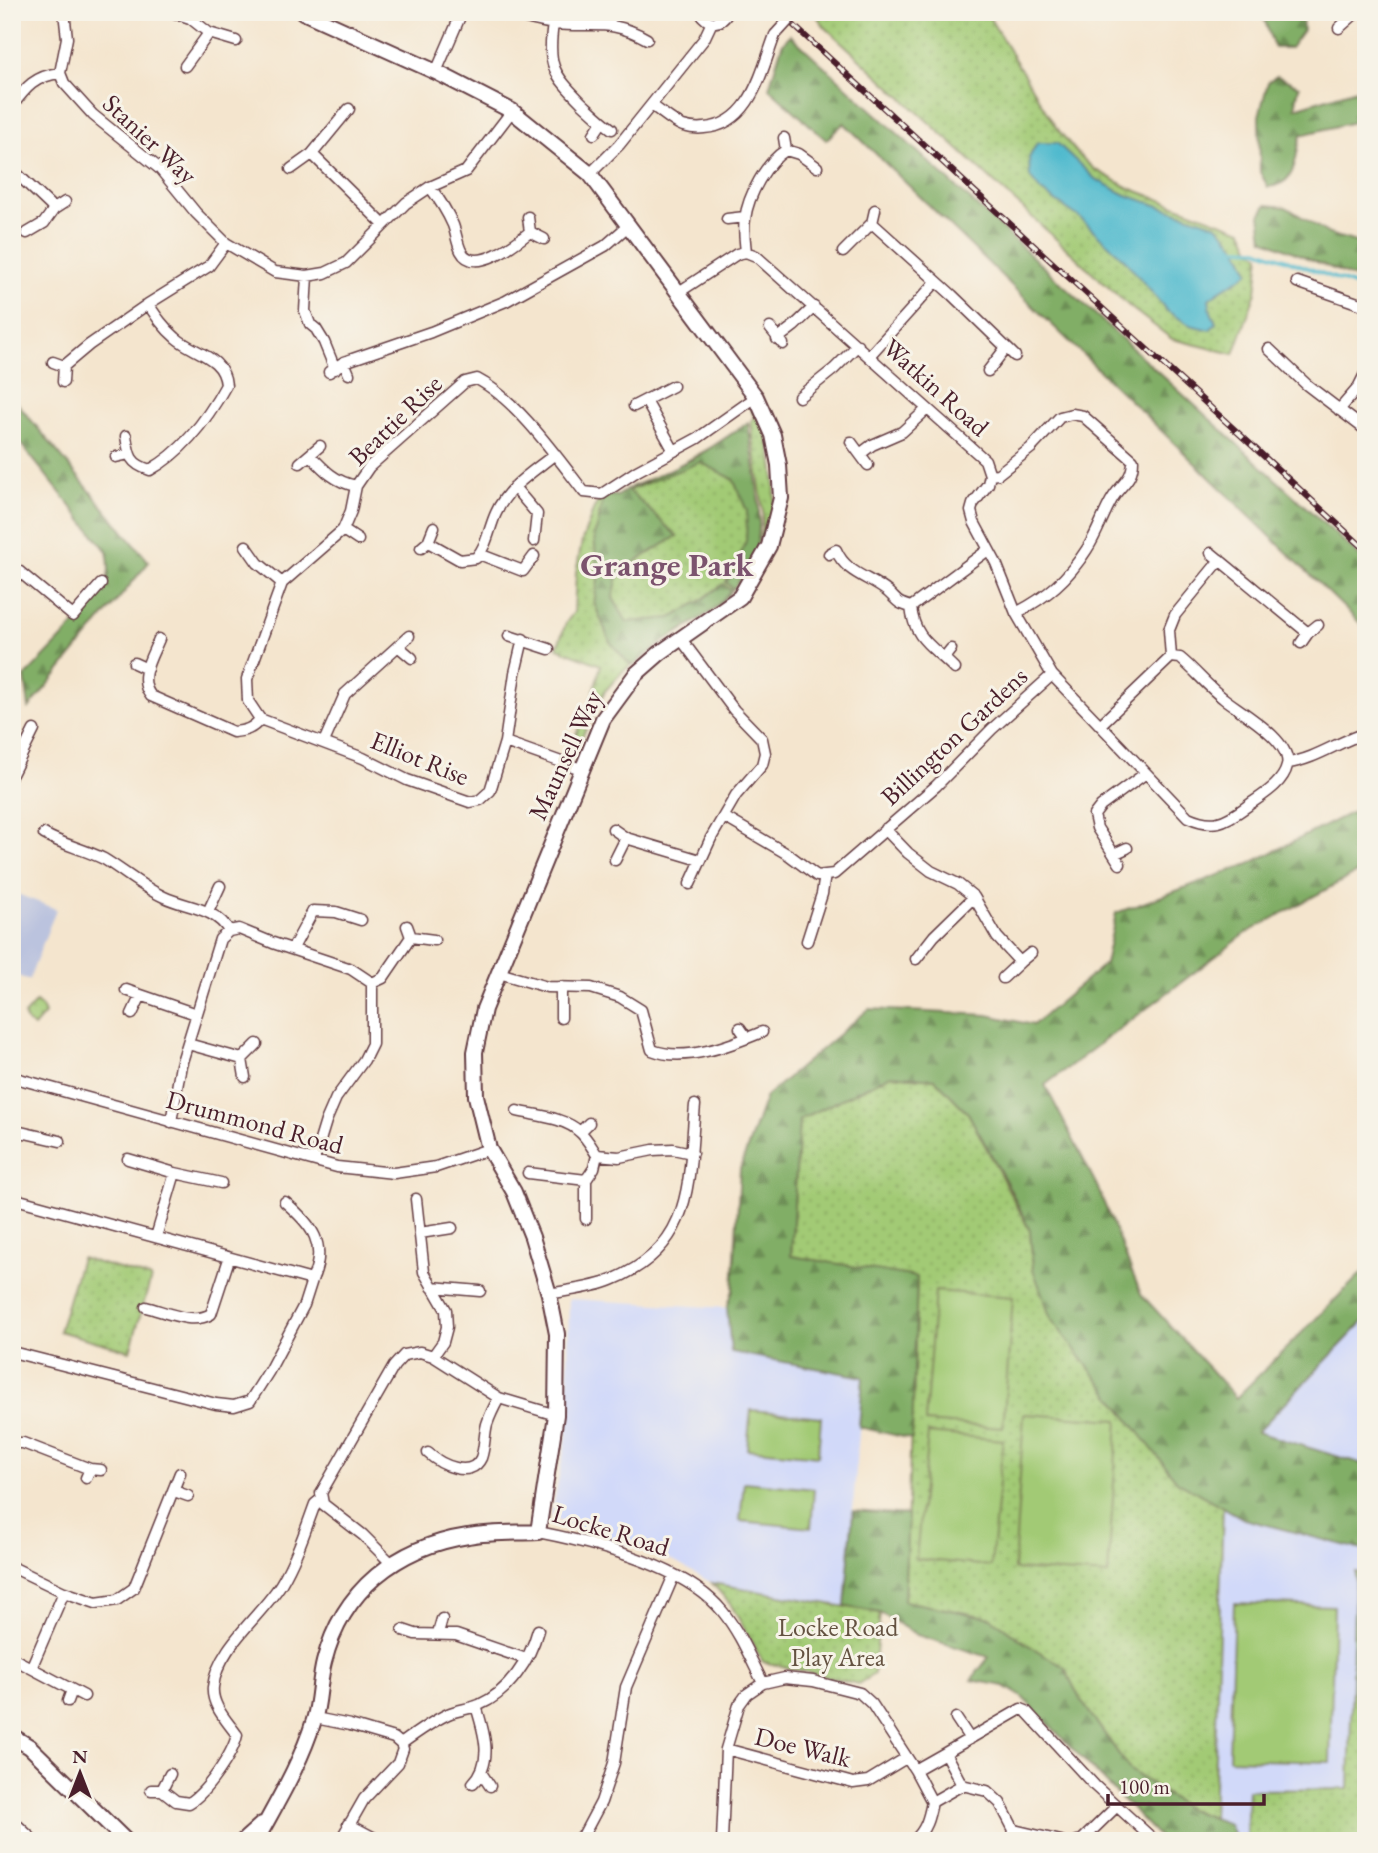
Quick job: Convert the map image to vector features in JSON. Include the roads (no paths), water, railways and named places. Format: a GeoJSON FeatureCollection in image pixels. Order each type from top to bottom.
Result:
{"type":"FeatureCollection","features":[{"type":"Feature","properties":{"kind":"street"},"geometry":{"type":"LineString","coordinates":[[12,106],[35,79],[60,73],[67,38],[64,12]]}},
{"type":"Feature","properties":{"kind":"street"},"geometry":{"type":"LineString","coordinates":[[172,12],[190,18],[209,33],[236,41]]}},
{"type":"Feature","properties":{"kind":"street","name":"Maunsell Way"},"geometry":{"type":"LineString","coordinates":[[303,12],[436,72],[512,111],[590,174],[756,397],[773,435],[779,465],[780,498],[775,531],[769,547],[740,597],[660,653],[628,683],[603,719],[484,1009],[475,1052],[476,1096],[489,1149],[518,1203],[532,1237],[549,1294],[557,1334],[556,1415],[538,1532]]}},
{"type":"Feature","properties":{"kind":"street"},"geometry":{"type":"LineString","coordinates":[[436,72],[462,12]]}},
{"type":"Feature","properties":{"kind":"street"},"geometry":{"type":"LineString","coordinates":[[507,12],[553,24],[610,24],[631,30],[647,39]]}},
{"type":"Feature","properties":{"kind":"street"},"geometry":{"type":"LineString","coordinates":[[609,12],[610,24]]}},
{"type":"Feature","properties":{"kind":"street"},"geometry":{"type":"LineString","coordinates":[[700,12],[712,22],[721,21],[729,12]]}},
{"type":"Feature","properties":{"kind":"street"},"geometry":{"type":"LineString","coordinates":[[651,105],[681,125],[696,129],[713,128],[731,120],[740,114],[752,95],[775,36],[796,12]]}},
{"type":"Feature","properties":{"kind":"street"},"geometry":{"type":"LineString","coordinates":[[1339,28],[1357,12]]}},
{"type":"Feature","properties":{"kind":"street"},"geometry":{"type":"LineString","coordinates":[[590,174],[619,145],[704,39],[712,22]]}},
{"type":"Feature","properties":{"kind":"street"},"geometry":{"type":"LineString","coordinates":[[553,24],[550,48],[553,67],[562,82],[612,129]]}},
{"type":"Feature","properties":{"kind":"street"},"geometry":{"type":"LineString","coordinates":[[185,66],[209,33]]}},
{"type":"Feature","properties":{"kind":"street","name":"Stanier Way"},"geometry":{"type":"LineString","coordinates":[[60,73],[64,83],[93,115],[160,169],[196,213],[226,243],[275,272],[307,276],[326,273],[346,263],[405,204],[430,187],[466,171],[512,111]]}},
{"type":"Feature","properties":{"kind":"street"},"geometry":{"type":"LineString","coordinates":[[291,169],[312,154],[349,109]]}},
{"type":"Feature","properties":{"kind":"street"},"geometry":{"type":"LineString","coordinates":[[594,134],[602,122]]}},
{"type":"Feature","properties":{"kind":"street"},"geometry":{"type":"LineString","coordinates":[[784,138],[786,150]]}},
{"type":"Feature","properties":{"kind":"street"},"geometry":{"type":"LineString","coordinates":[[678,292],[737,254],[746,252],[745,217],[761,175],[779,154],[786,150],[799,154],[817,167]]}},
{"type":"Feature","properties":{"kind":"street"},"geometry":{"type":"LineString","coordinates":[[312,154],[384,225]]}},
{"type":"Feature","properties":{"kind":"street"},"geometry":{"type":"LineString","coordinates":[[12,169],[54,209]]}},
{"type":"Feature","properties":{"kind":"street"},"geometry":{"type":"LineString","coordinates":[[430,187],[453,225],[461,253],[472,261],[481,261],[514,245],[530,232]]}},
{"type":"Feature","properties":{"kind":"street"},"geometry":{"type":"LineString","coordinates":[[27,233],[44,223],[54,209],[65,202]]}},
{"type":"Feature","properties":{"kind":"street"},"geometry":{"type":"LineString","coordinates":[[843,253],[872,223],[875,210]]}},
{"type":"Feature","properties":{"kind":"street"},"geometry":{"type":"LineString","coordinates":[[528,216],[530,232]]}},
{"type":"Feature","properties":{"kind":"street"},"geometry":{"type":"LineString","coordinates":[[727,219],[745,217]]}},
{"type":"Feature","properties":{"kind":"street"},"geometry":{"type":"LineString","coordinates":[[872,223],[1015,356]]}},
{"type":"Feature","properties":{"kind":"street"},"geometry":{"type":"LineString","coordinates":[[336,368],[506,301],[605,246],[629,225]]}},
{"type":"Feature","properties":{"kind":"street"},"geometry":{"type":"LineString","coordinates":[[530,232],[544,239]]}},
{"type":"Feature","properties":{"kind":"street"},"geometry":{"type":"LineString","coordinates":[[63,382],[64,366],[148,304],[209,266],[226,243]]}},
{"type":"Feature","properties":{"kind":"street","name":"Watkin Road"},"geometry":{"type":"LineString","coordinates":[[746,252],[756,256],[870,355],[985,460],[990,475],[988,484],[971,511],[1016,613],[1052,675],[1188,817],[1203,824],[1221,823],[1281,780],[1288,763]]}},
{"type":"Feature","properties":{"kind":"street"},"geometry":{"type":"LineString","coordinates":[[307,276],[305,311],[310,324],[316,329],[336,368],[349,374]]}},
{"type":"Feature","properties":{"kind":"street"},"geometry":{"type":"LineString","coordinates":[[870,355],[936,282]]}},
{"type":"Feature","properties":{"kind":"street"},"geometry":{"type":"LineString","coordinates":[[1297,282],[1366,306]]}},
{"type":"Feature","properties":{"kind":"street"},"geometry":{"type":"LineString","coordinates":[[126,436],[129,454],[138,466],[150,470],[197,431],[226,385],[222,370],[205,354],[178,341],[162,325],[148,304]]}},
{"type":"Feature","properties":{"kind":"street"},"geometry":{"type":"LineString","coordinates":[[771,328],[780,342],[814,307]]}},
{"type":"Feature","properties":{"kind":"street"},"geometry":{"type":"LineString","coordinates":[[799,397],[834,369],[858,345]]}},
{"type":"Feature","properties":{"kind":"street"},"geometry":{"type":"LineString","coordinates":[[988,371],[1005,349]]}},
{"type":"Feature","properties":{"kind":"street"},"geometry":{"type":"LineString","coordinates":[[1269,349],[1307,385],[1366,430]]}},
{"type":"Feature","properties":{"kind":"street"},"geometry":{"type":"LineString","coordinates":[[53,362],[64,366]]}},
{"type":"Feature","properties":{"kind":"street"},"geometry":{"type":"LineString","coordinates":[[1339,410],[1358,387],[1366,372]]}},
{"type":"Feature","properties":{"kind":"street","name":"Beattie Rise"},"geometry":{"type":"LineString","coordinates":[[343,530],[351,511],[356,486],[369,467],[465,383],[477,379],[489,385],[522,417],[584,492],[602,494],[637,471],[698,438],[756,397]]}},
{"type":"Feature","properties":{"kind":"street"},"geometry":{"type":"LineString","coordinates":[[634,407],[673,386]]}},
{"type":"Feature","properties":{"kind":"street"},"geometry":{"type":"LineString","coordinates":[[646,401],[674,451]]}},
{"type":"Feature","properties":{"kind":"street"},"geometry":{"type":"LineString","coordinates":[[860,454],[872,445],[902,432],[927,409]]}},
{"type":"Feature","properties":{"kind":"street"},"geometry":{"type":"LineString","coordinates":[[990,475],[998,474],[1031,448],[1060,417],[1072,414],[1083,416],[1133,460],[1133,473],[1112,498],[1087,549],[1057,586],[1041,600],[1016,613]]}},
{"type":"Feature","properties":{"kind":"street"},"geometry":{"type":"LineString","coordinates":[[851,442],[867,465]]}},
{"type":"Feature","properties":{"kind":"street","name":"Beattie Rise"},"geometry":{"type":"LineString","coordinates":[[300,463],[320,446]]}},
{"type":"Feature","properties":{"kind":"street"},"geometry":{"type":"LineString","coordinates":[[116,457],[129,454]]}},
{"type":"Feature","properties":{"kind":"street"},"geometry":{"type":"LineString","coordinates":[[434,527],[424,545],[460,559],[476,558],[484,548],[496,513],[514,487],[555,454]]}},
{"type":"Feature","properties":{"kind":"street","name":"Beattie Rise"},"geometry":{"type":"LineString","coordinates":[[310,456],[342,484],[356,486]]}},
{"type":"Feature","properties":{"kind":"street"},"geometry":{"type":"LineString","coordinates":[[514,487],[537,514],[534,541]]}},
{"type":"Feature","properties":{"kind":"street"},"geometry":{"type":"LineString","coordinates":[[159,639],[147,669],[144,688],[150,696],[218,727],[233,732],[245,731],[255,726],[260,719],[248,701],[247,679],[282,583],[343,530],[358,540]]}},
{"type":"Feature","properties":{"kind":"street"},"geometry":{"type":"LineString","coordinates":[[246,546],[256,566],[282,583]]}},
{"type":"Feature","properties":{"kind":"street"},"geometry":{"type":"LineString","coordinates":[[836,549],[847,567],[887,592],[895,601],[911,607]]}},
{"type":"Feature","properties":{"kind":"street"},"geometry":{"type":"LineString","coordinates":[[911,607],[988,551]]}},
{"type":"Feature","properties":{"kind":"street"},"geometry":{"type":"LineString","coordinates":[[1211,553],[1308,633]]}},
{"type":"Feature","properties":{"kind":"street"},"geometry":{"type":"LineString","coordinates":[[479,555],[523,571],[534,555]]}},
{"type":"Feature","properties":{"kind":"street"},"geometry":{"type":"LineString","coordinates":[[1171,657],[1169,629],[1175,615],[1220,560]]}},
{"type":"Feature","properties":{"kind":"street"},"geometry":{"type":"LineString","coordinates":[[12,566],[17,577],[73,616],[101,584]]}},
{"type":"Feature","properties":{"kind":"street"},"geometry":{"type":"LineString","coordinates":[[911,607],[912,621],[920,638],[948,654],[955,669]]}},
{"type":"Feature","properties":{"kind":"street"},"geometry":{"type":"LineString","coordinates":[[1301,643],[1318,625]]}},
{"type":"Feature","properties":{"kind":"street"},"geometry":{"type":"LineString","coordinates":[[324,742],[345,694],[409,636]]}},
{"type":"Feature","properties":{"kind":"street"},"geometry":{"type":"LineString","coordinates":[[509,636],[549,649]]}},
{"type":"Feature","properties":{"kind":"street","name":"Elliot Rise"},"geometry":{"type":"LineString","coordinates":[[260,719],[324,742],[407,780],[470,802],[480,800],[490,791],[505,742],[523,639]]}},
{"type":"Feature","properties":{"kind":"street"},"geometry":{"type":"LineString","coordinates":[[681,639],[734,710],[762,739],[765,753],[762,765],[736,795],[700,860],[690,884]]}},
{"type":"Feature","properties":{"kind":"street"},"geometry":{"type":"LineString","coordinates":[[399,647],[412,658]]}},
{"type":"Feature","properties":{"kind":"street"},"geometry":{"type":"LineString","coordinates":[[1100,725],[1171,657]]}},
{"type":"Feature","properties":{"kind":"street"},"geometry":{"type":"LineString","coordinates":[[1171,657],[1180,658],[1221,697],[1265,728],[1285,751],[1288,763],[1302,761],[1350,737],[1366,733]]}},
{"type":"Feature","properties":{"kind":"street"},"geometry":{"type":"LineString","coordinates":[[134,663],[147,669]]}},
{"type":"Feature","properties":{"kind":"street","name":"Billington Gardens"},"geometry":{"type":"LineString","coordinates":[[825,875],[835,874],[936,786],[992,729],[1052,675]]}},
{"type":"Feature","properties":{"kind":"street"},"geometry":{"type":"LineString","coordinates":[[12,774],[34,730]]}},
{"type":"Feature","properties":{"kind":"street","name":"Elliot Rise"},"geometry":{"type":"LineString","coordinates":[[505,742],[581,769]]}},
{"type":"Feature","properties":{"kind":"street"},"geometry":{"type":"LineString","coordinates":[[1120,864],[1097,828],[1094,815],[1101,806],[1146,773]]}},
{"type":"Feature","properties":{"kind":"street"},"geometry":{"type":"LineString","coordinates":[[724,817],[789,855],[817,876],[825,875],[807,942]]}},
{"type":"Feature","properties":{"kind":"street"},"geometry":{"type":"LineString","coordinates":[[613,829],[626,838],[700,860]]}},
{"type":"Feature","properties":{"kind":"street","name":"Billington Gardens"},"geometry":{"type":"LineString","coordinates":[[885,829],[908,853],[931,871],[958,884],[974,898],[997,937],[1020,962]]}},
{"type":"Feature","properties":{"kind":"street"},"geometry":{"type":"LineString","coordinates":[[44,834],[60,844],[89,852],[107,861],[166,898],[208,912],[223,920],[229,931]]}},
{"type":"Feature","properties":{"kind":"street"},"geometry":{"type":"LineString","coordinates":[[615,860],[626,838]]}},
{"type":"Feature","properties":{"kind":"street"},"geometry":{"type":"LineString","coordinates":[[1114,854],[1127,848]]}},
{"type":"Feature","properties":{"kind":"street"},"geometry":{"type":"LineString","coordinates":[[208,912],[219,886]]}},
{"type":"Feature","properties":{"kind":"street"},"geometry":{"type":"LineString","coordinates":[[916,959],[934,936],[974,898]]}},
{"type":"Feature","properties":{"kind":"street"},"geometry":{"type":"LineString","coordinates":[[293,948],[310,907],[360,920]]}},
{"type":"Feature","properties":{"kind":"street"},"geometry":{"type":"LineString","coordinates":[[171,1122],[181,1065],[196,1014],[220,939],[229,931],[239,929],[351,969],[372,983]]}},
{"type":"Feature","properties":{"kind":"street"},"geometry":{"type":"LineString","coordinates":[[372,983],[383,978],[409,932],[434,940]]}},
{"type":"Feature","properties":{"kind":"street"},"geometry":{"type":"LineString","coordinates":[[1003,978],[1031,953]]}},
{"type":"Feature","properties":{"kind":"street"},"geometry":{"type":"LineString","coordinates":[[499,973],[534,985],[591,988],[632,1002],[641,1010],[652,1050],[663,1054],[709,1051],[734,1045],[762,1032]]}},
{"type":"Feature","properties":{"kind":"street"},"geometry":{"type":"LineString","coordinates":[[314,1160],[336,1098],[364,1060],[372,1044],[372,983]]}},
{"type":"Feature","properties":{"kind":"street"},"geometry":{"type":"LineString","coordinates":[[561,987],[561,1018]]}},
{"type":"Feature","properties":{"kind":"street"},"geometry":{"type":"LineString","coordinates":[[126,990],[196,1014]]}},
{"type":"Feature","properties":{"kind":"street"},"geometry":{"type":"LineString","coordinates":[[132,1014],[140,996]]}},
{"type":"Feature","properties":{"kind":"street"},"geometry":{"type":"LineString","coordinates":[[740,1028],[747,1038]]}},
{"type":"Feature","properties":{"kind":"street"},"geometry":{"type":"LineString","coordinates":[[188,1044],[242,1059]]}},
{"type":"Feature","properties":{"kind":"street"},"geometry":{"type":"LineString","coordinates":[[242,1059],[257,1044]]}},
{"type":"Feature","properties":{"kind":"street"},"geometry":{"type":"LineString","coordinates":[[242,1059],[245,1077]]}},
{"type":"Feature","properties":{"kind":"street","name":"Drummond Road"},"geometry":{"type":"LineString","coordinates":[[12,1077],[337,1167],[394,1173],[436,1167],[489,1149]]}},
{"type":"Feature","properties":{"kind":"street"},"geometry":{"type":"LineString","coordinates":[[549,1294],[610,1281],[648,1260],[661,1248],[676,1226],[684,1202],[692,1153],[695,1105]]}},
{"type":"Feature","properties":{"kind":"street"},"geometry":{"type":"LineString","coordinates":[[517,1111],[556,1119],[580,1132],[597,1155],[619,1157],[673,1149],[692,1153]]}},
{"type":"Feature","properties":{"kind":"street"},"geometry":{"type":"LineString","coordinates":[[580,1132],[589,1123]]}},
{"type":"Feature","properties":{"kind":"street"},"geometry":{"type":"LineString","coordinates":[[12,1156],[15,1131],[60,1141]]}},
{"type":"Feature","properties":{"kind":"street"},"geometry":{"type":"LineString","coordinates":[[586,1219],[586,1180],[594,1168],[597,1155]]}},
{"type":"Feature","properties":{"kind":"street"},"geometry":{"type":"LineString","coordinates":[[128,1159],[221,1183]]}},
{"type":"Feature","properties":{"kind":"street"},"geometry":{"type":"LineString","coordinates":[[156,1237],[174,1173]]}},
{"type":"Feature","properties":{"kind":"street"},"geometry":{"type":"LineString","coordinates":[[528,1173],[586,1180]]}},
{"type":"Feature","properties":{"kind":"street"},"geometry":{"type":"LineString","coordinates":[[12,1198],[312,1280]]}},
{"type":"Feature","properties":{"kind":"street"},"geometry":{"type":"LineString","coordinates":[[416,1199],[424,1272],[446,1310],[447,1327],[443,1342],[433,1356]]}},
{"type":"Feature","properties":{"kind":"street"},"geometry":{"type":"LineString","coordinates":[[12,1352],[216,1404],[234,1406],[250,1401],[304,1305],[319,1258],[318,1245],[310,1227],[284,1201]]}},
{"type":"Feature","properties":{"kind":"street"},"geometry":{"type":"LineString","coordinates":[[420,1233],[452,1228]]}},
{"type":"Feature","properties":{"kind":"street"},"geometry":{"type":"LineString","coordinates":[[146,1307],[203,1319],[211,1314],[216,1304],[229,1259]]}},
{"type":"Feature","properties":{"kind":"street"},"geometry":{"type":"LineString","coordinates":[[432,1287],[480,1291]]}},
{"type":"Feature","properties":{"kind":"street"},"geometry":{"type":"LineString","coordinates":[[391,1563],[363,1535],[323,1504],[321,1493],[357,1427],[394,1366],[404,1355],[420,1352],[433,1356],[499,1398],[556,1415]]}},
{"type":"Feature","properties":{"kind":"street"},"geometry":{"type":"LineString","coordinates":[[428,1453],[435,1465],[466,1469],[475,1466],[481,1458],[487,1424],[499,1398]]}},
{"type":"Feature","properties":{"kind":"street"},"geometry":{"type":"LineString","coordinates":[[12,1443],[23,1443],[88,1474],[101,1470]]}},
{"type":"Feature","properties":{"kind":"street"},"geometry":{"type":"LineString","coordinates":[[12,1567],[64,1592],[96,1603],[117,1600],[134,1588],[180,1473]]}},
{"type":"Feature","properties":{"kind":"street"},"geometry":{"type":"LineString","coordinates":[[174,1491],[188,1496]]}},
{"type":"Feature","properties":{"kind":"street"},"geometry":{"type":"LineString","coordinates":[[170,1774],[157,1790],[176,1801],[193,1801],[234,1748],[237,1735],[216,1705],[213,1690],[217,1671],[237,1638],[281,1583],[315,1504],[321,1499]]}},
{"type":"Feature","properties":{"kind":"street","name":"Locke Road"},"geometry":{"type":"LineString","coordinates":[[256,1841],[288,1784],[315,1718],[324,1661],[337,1625],[356,1594],[391,1563],[427,1546],[468,1535],[538,1532],[615,1551],[674,1575],[704,1594],[723,1612],[763,1683]]}},
{"type":"Feature","properties":{"kind":"street"},"geometry":{"type":"LineString","coordinates":[[583,1839],[601,1802],[614,1763],[626,1687],[674,1575]]}},
{"type":"Feature","properties":{"kind":"street"},"geometry":{"type":"LineString","coordinates":[[32,1666],[64,1592]]}},
{"type":"Feature","properties":{"kind":"street"},"geometry":{"type":"LineString","coordinates":[[438,1633],[442,1619]]}},
{"type":"Feature","properties":{"kind":"street"},"geometry":{"type":"LineString","coordinates":[[403,1630],[456,1635],[526,1659]]}},
{"type":"Feature","properties":{"kind":"street"},"geometry":{"type":"LineString","coordinates":[[401,1744],[449,1714],[491,1699],[510,1682],[539,1643],[538,1630]]}},
{"type":"Feature","properties":{"kind":"street"},"geometry":{"type":"LineString","coordinates":[[12,1658],[32,1666],[84,1696]]}},
{"type":"Feature","properties":{"kind":"street"},"geometry":{"type":"LineString","coordinates":[[723,1841],[726,1749],[739,1705],[747,1694],[763,1683],[785,1678],[813,1681],[860,1693],[872,1704],[915,1770],[932,1802],[928,1820],[914,1841]]}},
{"type":"Feature","properties":{"kind":"street"},"geometry":{"type":"LineString","coordinates":[[68,1701],[72,1690]]}},
{"type":"Feature","properties":{"kind":"street"},"geometry":{"type":"LineString","coordinates":[[473,1783],[482,1774],[486,1754],[484,1733],[476,1706]]}},
{"type":"Feature","properties":{"kind":"street"},"geometry":{"type":"LineString","coordinates":[[915,1770],[1021,1709],[1026,1711],[1094,1786],[1155,1841]]}},
{"type":"Feature","properties":{"kind":"street"},"geometry":{"type":"LineString","coordinates":[[315,1718],[394,1738],[403,1749],[398,1763],[365,1799],[340,1841]]}},
{"type":"Feature","properties":{"kind":"street"},"geometry":{"type":"LineString","coordinates":[[956,1718],[970,1739]]}},
{"type":"Feature","properties":{"kind":"street"},"geometry":{"type":"LineString","coordinates":[[12,1736],[30,1747],[126,1841]]}},
{"type":"Feature","properties":{"kind":"street","name":"Doe Walk"},"geometry":{"type":"LineString","coordinates":[[726,1749],[853,1783],[868,1781],[906,1758]]}},
{"type":"Feature","properties":{"kind":"street"},"geometry":{"type":"LineString","coordinates":[[945,1754],[962,1785]]}},
{"type":"Feature","properties":{"kind":"street"},"geometry":{"type":"LineString","coordinates":[[482,1774],[490,1786]]}},
{"type":"Feature","properties":{"kind":"street"},"geometry":{"type":"LineString","coordinates":[[932,1802],[962,1785],[987,1791],[1000,1803],[1014,1830],[1012,1841]]}},
{"type":"Feature","properties":{"kind":"street"},"geometry":{"type":"LineString","coordinates":[[1077,1841],[1082,1840],[1117,1806]]}},
{"type":"Feature","properties":{"kind":"street","name":"Locke Road"},"geometry":{"type":"LineString","coordinates":[[243,1841],[268,1819]]}},
{"type":"Feature","properties":{"kind":"street"},"geometry":{"type":"LineString","coordinates":[[12,1820],[34,1841]]}},
{"type":"Feature","properties":{"kind":"street"},"geometry":{"type":"LineString","coordinates":[[348,1824],[380,1841]]}},
{"type":"Feature","properties":{"kind":"street"},"geometry":{"type":"LineString","coordinates":[[1014,1830],[1061,1841]]}},
{"type":"Feature","properties":{"kind":"water"},"geometry":{"type":"Polygon","coordinates":[[[1037,143],[1057,143],[1095,179],[1126,195],[1217,225],[1238,248],[1249,272],[1209,299],[1216,323],[1210,330],[1190,325],[1167,311],[1124,259],[1079,217],[1041,191],[1030,177],[1029,158],[1037,143]]]}},
{"type":"Feature","properties":{"kind":"waterway"},"geometry":{"type":"LineString","coordinates":[[1238,248],[1258,249],[1366,290]]}},
{"type":"Feature","properties":{"kind":"railway"},"geometry":{"type":"LineString","coordinates":[[779,12],[1366,550]]}},
{"type":"Feature","properties":{"kind":"district","name":"Grange Park"},"geometry":{"type":"Point","coordinates":[667,564]}},
{"type":"Feature","properties":{"kind":"park label","name":"Locke Road Play Area"},"geometry":{"type":"Point","coordinates":[838,1642]}}]}
